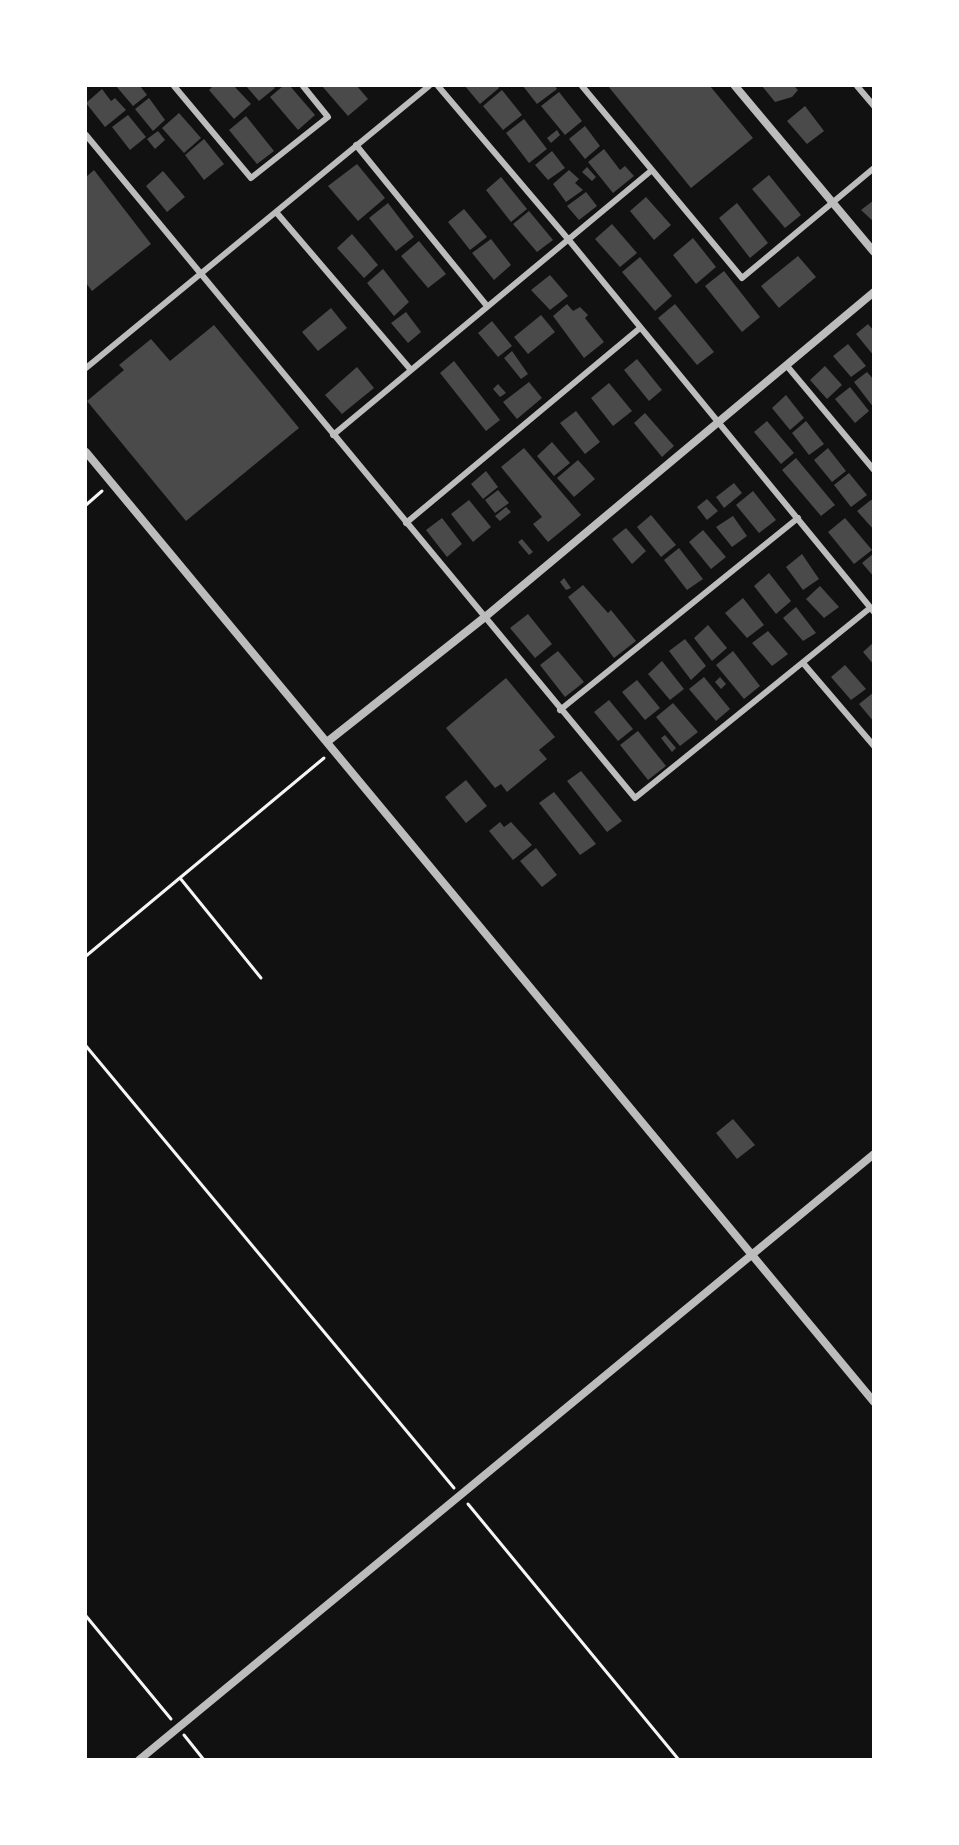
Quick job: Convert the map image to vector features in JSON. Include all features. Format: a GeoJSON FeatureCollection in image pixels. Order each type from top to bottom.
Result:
{"type":"FeatureCollection","features":[{"type":"Feature","properties":{"kind":"street"},"geometry":{"type":"LineString","coordinates":[[174,86],[251,178],[328,117],[303,86]]}},
{"type":"Feature","properties":{"kind":"street"},"geometry":{"type":"LineString","coordinates":[[86,368],[429,86]]}},
{"type":"Feature","properties":{"kind":"street"},"geometry":{"type":"LineString","coordinates":[[86,135],[635,798],[872,610],[568,239],[438,86]]}},
{"type":"Feature","properties":{"kind":"street"},"geometry":{"type":"LineString","coordinates":[[582,86],[742,278],[873,168]]}},
{"type":"Feature","properties":{"kind":"street"},"geometry":{"type":"LineString","coordinates":[[735,86],[873,252]]}},
{"type":"Feature","properties":{"kind":"street"},"geometry":{"type":"LineString","coordinates":[[857,86],[873,106]]}},
{"type":"Feature","properties":{"kind":"street"},"geometry":{"type":"LineString","coordinates":[[356,145],[487,306]]}},
{"type":"Feature","properties":{"kind":"street"},"geometry":{"type":"LineString","coordinates":[[333,435],[652,170]]}},
{"type":"Feature","properties":{"kind":"street"},"geometry":{"type":"LineString","coordinates":[[276,212],[411,370]]}},
{"type":"Feature","properties":{"kind":"street"},"geometry":{"type":"LineString","coordinates":[[327,742],[485,617],[873,292]]}},
{"type":"Feature","properties":{"kind":"street"},"geometry":{"type":"LineString","coordinates":[[406,523],[640,328]]}},
{"type":"Feature","properties":{"kind":"street"},"geometry":{"type":"LineString","coordinates":[[786,366],[873,470]]}},
{"type":"Feature","properties":{"kind":"street"},"geometry":{"type":"LineString","coordinates":[[86,452],[873,1402]]}},
{"type":"Feature","properties":{"kind":"street"},"geometry":{"type":"LineString","coordinates":[[560,710],[798,518]]}},
{"type":"Feature","properties":{"kind":"street"},"geometry":{"type":"LineString","coordinates":[[803,663],[873,746]]}},
{"type":"Feature","properties":{"kind":"street"},"geometry":{"type":"LineString","coordinates":[[139,1760],[873,1154]]}},
{"type":"Feature","properties":{"kind":"path"},"geometry":{"type":"LineString","coordinates":[[86,505],[111,483]]}},
{"type":"Feature","properties":{"kind":"path"},"geometry":{"type":"LineString","coordinates":[[86,956],[334,751]]}},
{"type":"Feature","properties":{"kind":"path"},"geometry":{"type":"LineString","coordinates":[[180,878],[261,978]]}},
{"type":"Feature","properties":{"kind":"path"},"geometry":{"type":"LineString","coordinates":[[86,1046],[679,1760]]}},
{"type":"Feature","properties":{"kind":"path"},"geometry":{"type":"LineString","coordinates":[[86,1616],[204,1760]]}},
{"type":"Feature","properties":{"kind":"building"},"geometry":{"type":"Polygon","coordinates":[[[116,86],[140,86],[147,95],[133,106],[116,86]]]}},
{"type":"Feature","properties":{"kind":"building"},"geometry":{"type":"Polygon","coordinates":[[[213,86],[234,86],[251,104],[234,119],[209,90],[213,86]]]}},
{"type":"Feature","properties":{"kind":"building"},"geometry":{"type":"Polygon","coordinates":[[[246,86],[273,86],[275,88],[259,101],[246,86]]]}},
{"type":"Feature","properties":{"kind":"building"},"geometry":{"type":"Polygon","coordinates":[[[283,86],[290,86],[315,115],[298,130],[270,97],[283,86]]]}},
{"type":"Feature","properties":{"kind":"building"},"geometry":{"type":"Polygon","coordinates":[[[322,86],[357,86],[368,99],[348,116],[322,86]]]}},
{"type":"Feature","properties":{"kind":"building"},"geometry":{"type":"Polygon","coordinates":[[[465,86],[498,86],[499,88],[480,104],[465,86]]]}},
{"type":"Feature","properties":{"kind":"building"},"geometry":{"type":"Polygon","coordinates":[[[523,86],[555,86],[557,89],[537,104],[523,86]]]}},
{"type":"Feature","properties":{"kind":"building"},"geometry":{"type":"Polygon","coordinates":[[[608,86],[710,86],[753,138],[691,188],[608,86]]]}},
{"type":"Feature","properties":{"kind":"building"},"geometry":{"type":"Polygon","coordinates":[[[762,86],[794,86],[798,90],[792,97],[775,102],[762,86]]]}},
{"type":"Feature","properties":{"kind":"building"},"geometry":{"type":"Polygon","coordinates":[[[102,89],[111,101],[115,98],[126,110],[105,127],[86,103],[102,89]]]}},
{"type":"Feature","properties":{"kind":"building"},"geometry":{"type":"Polygon","coordinates":[[[502,90],[522,115],[503,130],[483,106],[502,90]]]}},
{"type":"Feature","properties":{"kind":"building"},"geometry":{"type":"Polygon","coordinates":[[[559,92],[582,121],[565,135],[541,106],[559,92]]]}},
{"type":"Feature","properties":{"kind":"building"},"geometry":{"type":"Polygon","coordinates":[[[149,98],[165,120],[153,131],[135,109],[149,98]]]}},
{"type":"Feature","properties":{"kind":"building"},"geometry":{"type":"Polygon","coordinates":[[[805,106],[824,131],[807,144],[787,121],[805,106]]]}},
{"type":"Feature","properties":{"kind":"building"},"geometry":{"type":"Polygon","coordinates":[[[179,113],[201,138],[184,153],[162,128],[179,113]]]}},
{"type":"Feature","properties":{"kind":"building"},"geometry":{"type":"Polygon","coordinates":[[[128,115],[146,137],[130,150],[112,127],[128,115]]]}},
{"type":"Feature","properties":{"kind":"building"},"geometry":{"type":"Polygon","coordinates":[[[246,116],[274,151],[257,164],[229,130],[246,116]]]}},
{"type":"Feature","properties":{"kind":"building"},"geometry":{"type":"Polygon","coordinates":[[[524,119],[547,149],[529,163],[506,133],[524,119]]]}},
{"type":"Feature","properties":{"kind":"building"},"geometry":{"type":"Polygon","coordinates":[[[585,126],[600,146],[585,159],[569,139],[585,126]]]}},
{"type":"Feature","properties":{"kind":"building"},"geometry":{"type":"Polygon","coordinates":[[[557,130],[560,135],[551,143],[547,138],[557,130]]]}},
{"type":"Feature","properties":{"kind":"building"},"geometry":{"type":"Polygon","coordinates":[[[158,131],[165,140],[155,149],[147,139],[158,131]]]}},
{"type":"Feature","properties":{"kind":"building"},"geometry":{"type":"Polygon","coordinates":[[[204,139],[224,164],[204,180],[185,155],[204,139]]]}},
{"type":"Feature","properties":{"kind":"building"},"geometry":{"type":"Polygon","coordinates":[[[604,149],[620,170],[625,166],[634,176],[613,193],[588,162],[604,149]]]}},
{"type":"Feature","properties":{"kind":"building"},"geometry":{"type":"Polygon","coordinates":[[[552,151],[565,168],[548,180],[535,165],[552,151]]]}},
{"type":"Feature","properties":{"kind":"building"},"geometry":{"type":"Polygon","coordinates":[[[357,164],[385,198],[358,221],[328,186],[357,164]]]}},
{"type":"Feature","properties":{"kind":"building"},"geometry":{"type":"Polygon","coordinates":[[[587,167],[596,177],[592,181],[582,172],[587,167]]]}},
{"type":"Feature","properties":{"kind":"building"},"geometry":{"type":"Polygon","coordinates":[[[94,170],[151,244],[92,291],[86,283],[86,177],[94,170]]]}},
{"type":"Feature","properties":{"kind":"building"},"geometry":{"type":"Polygon","coordinates":[[[569,170],[579,179],[575,183],[583,190],[566,202],[553,184],[569,170]]]}},
{"type":"Feature","properties":{"kind":"building"},"geometry":{"type":"Polygon","coordinates":[[[163,171],[185,197],[167,212],[146,186],[163,171]]]}},
{"type":"Feature","properties":{"kind":"building"},"geometry":{"type":"Polygon","coordinates":[[[769,175],[801,215],[785,228],[752,189],[769,175]]]}},
{"type":"Feature","properties":{"kind":"building"},"geometry":{"type":"Polygon","coordinates":[[[501,177],[527,209],[511,222],[486,190],[501,177]]]}},
{"type":"Feature","properties":{"kind":"building"},"geometry":{"type":"Polygon","coordinates":[[[586,192],[597,206],[579,220],[567,206],[586,192]]]}},
{"type":"Feature","properties":{"kind":"building"},"geometry":{"type":"Polygon","coordinates":[[[646,197],[671,225],[654,240],[630,211],[646,197]]]}},
{"type":"Feature","properties":{"kind":"building"},"geometry":{"type":"Polygon","coordinates":[[[874,200],[874,222],[861,210],[874,200]]]}},
{"type":"Feature","properties":{"kind":"building"},"geometry":{"type":"Polygon","coordinates":[[[388,203],[414,237],[396,251],[369,218],[388,203]]]}},
{"type":"Feature","properties":{"kind":"building"},"geometry":{"type":"Polygon","coordinates":[[[737,203],[768,243],[750,258],[719,218],[737,203]]]}},
{"type":"Feature","properties":{"kind":"building"},"geometry":{"type":"Polygon","coordinates":[[[464,209],[487,237],[470,250],[448,222],[464,209]]]}},
{"type":"Feature","properties":{"kind":"building"},"geometry":{"type":"Polygon","coordinates":[[[529,211],[553,240],[537,252],[513,224],[529,211]]]}},
{"type":"Feature","properties":{"kind":"building"},"geometry":{"type":"Polygon","coordinates":[[[612,224],[637,253],[620,267],[595,239],[612,224]]]}},
{"type":"Feature","properties":{"kind":"building"},"geometry":{"type":"Polygon","coordinates":[[[352,234],[378,265],[364,278],[337,248],[352,234]]]}},
{"type":"Feature","properties":{"kind":"building"},"geometry":{"type":"Polygon","coordinates":[[[693,238],[716,267],[696,284],[673,255],[693,238]]]}},
{"type":"Feature","properties":{"kind":"building"},"geometry":{"type":"Polygon","coordinates":[[[491,239],[511,265],[494,280],[472,253],[491,239]]]}},
{"type":"Feature","properties":{"kind":"building"},"geometry":{"type":"Polygon","coordinates":[[[419,241],[446,274],[428,288],[401,256],[419,241]]]}},
{"type":"Feature","properties":{"kind":"building"},"geometry":{"type":"Polygon","coordinates":[[[798,256],[816,277],[779,308],[761,286],[798,256]]]}},
{"type":"Feature","properties":{"kind":"building"},"geometry":{"type":"Polygon","coordinates":[[[640,257],[672,296],[655,311],[622,272],[640,257]]]}},
{"type":"Feature","properties":{"kind":"building"},"geometry":{"type":"Polygon","coordinates":[[[383,269],[409,302],[394,316],[367,283],[383,269]]]}},
{"type":"Feature","properties":{"kind":"building"},"geometry":{"type":"Polygon","coordinates":[[[724,271],[760,317],[742,332],[705,286],[724,271]]]}},
{"type":"Feature","properties":{"kind":"building"},"geometry":{"type":"Polygon","coordinates":[[[550,275],[568,296],[550,310],[531,290],[550,275]]]}},
{"type":"Feature","properties":{"kind":"building"},"geometry":{"type":"Polygon","coordinates":[[[567,304],[573,311],[580,307],[588,315],[585,318],[604,342],[584,358],[553,316],[567,304]]]}},
{"type":"Feature","properties":{"kind":"building"},"geometry":{"type":"Polygon","coordinates":[[[675,304],[714,352],[697,365],[658,318],[675,304]]]}},
{"type":"Feature","properties":{"kind":"building"},"geometry":{"type":"Polygon","coordinates":[[[331,308],[347,328],[318,351],[302,332],[331,308]]]}},
{"type":"Feature","properties":{"kind":"building"},"geometry":{"type":"Polygon","coordinates":[[[406,312],[421,332],[408,343],[391,323],[406,312]]]}},
{"type":"Feature","properties":{"kind":"building"},"geometry":{"type":"Polygon","coordinates":[[[541,315],[555,332],[528,354],[514,337],[541,315]]]}},
{"type":"Feature","properties":{"kind":"building"},"geometry":{"type":"Polygon","coordinates":[[[492,321],[512,346],[498,357],[478,333],[492,321]]]}},
{"type":"Feature","properties":{"kind":"building"},"geometry":{"type":"Polygon","coordinates":[[[868,324],[874,331],[874,356],[856,334],[868,324]]]}},
{"type":"Feature","properties":{"kind":"building"},"geometry":{"type":"Polygon","coordinates":[[[214,325],[299,428],[186,521],[87,401],[124,370],[119,365],[151,339],[170,361],[214,325]]]}},
{"type":"Feature","properties":{"kind":"building"},"geometry":{"type":"Polygon","coordinates":[[[848,344],[866,366],[851,377],[833,356],[848,344]]]}},
{"type":"Feature","properties":{"kind":"building"},"geometry":{"type":"Polygon","coordinates":[[[512,351],[528,374],[521,379],[504,358],[512,351]]]}},
{"type":"Feature","properties":{"kind":"building"},"geometry":{"type":"Polygon","coordinates":[[[637,359],[662,390],[649,401],[624,370],[637,359]]]}},
{"type":"Feature","properties":{"kind":"building"},"geometry":{"type":"Polygon","coordinates":[[[454,361],[500,420],[486,431],[440,373],[454,361]]]}},
{"type":"Feature","properties":{"kind":"building"},"geometry":{"type":"Polygon","coordinates":[[[825,366],[842,385],[827,399],[810,380],[825,366]]]}},
{"type":"Feature","properties":{"kind":"building"},"geometry":{"type":"Polygon","coordinates":[[[357,367],[374,388],[342,414],[325,395],[357,367]]]}},
{"type":"Feature","properties":{"kind":"building"},"geometry":{"type":"Polygon","coordinates":[[[867,372],[874,380],[874,408],[854,382],[867,372]]]}},
{"type":"Feature","properties":{"kind":"building"},"geometry":{"type":"Polygon","coordinates":[[[529,382],[542,398],[517,419],[503,402],[529,382]]]}},
{"type":"Feature","properties":{"kind":"building"},"geometry":{"type":"Polygon","coordinates":[[[609,383],[632,411],[613,426],[591,398],[609,383]]]}},
{"type":"Feature","properties":{"kind":"building"},"geometry":{"type":"Polygon","coordinates":[[[498,384],[506,393],[500,397],[493,389],[498,384]]]}},
{"type":"Feature","properties":{"kind":"building"},"geometry":{"type":"Polygon","coordinates":[[[850,387],[869,411],[855,423],[835,399],[850,387]]]}},
{"type":"Feature","properties":{"kind":"building"},"geometry":{"type":"Polygon","coordinates":[[[786,395],[804,418],[790,430],[772,408],[786,395]]]}},
{"type":"Feature","properties":{"kind":"building"},"geometry":{"type":"Polygon","coordinates":[[[576,411],[600,442],[585,454],[560,423],[576,411]]]}},
{"type":"Feature","properties":{"kind":"building"},"geometry":{"type":"Polygon","coordinates":[[[645,413],[674,446],[662,457],[634,423],[645,413]]]}},
{"type":"Feature","properties":{"kind":"building"},"geometry":{"type":"Polygon","coordinates":[[[767,421],[794,453],[781,464],[754,432],[767,421]]]}},
{"type":"Feature","properties":{"kind":"building"},"geometry":{"type":"Polygon","coordinates":[[[806,421],[824,444],[809,455],[792,433],[806,421]]]}},
{"type":"Feature","properties":{"kind":"building"},"geometry":{"type":"Polygon","coordinates":[[[552,442],[570,463],[554,476],[537,456],[552,442]]]}},
{"type":"Feature","properties":{"kind":"building"},"geometry":{"type":"Polygon","coordinates":[[[524,448],[581,515],[548,542],[533,524],[542,517],[501,467],[524,448]]]}},
{"type":"Feature","properties":{"kind":"building"},"geometry":{"type":"Polygon","coordinates":[[[828,448],[846,471],[832,482],[814,460],[828,448]]]}},
{"type":"Feature","properties":{"kind":"building"},"geometry":{"type":"Polygon","coordinates":[[[796,458],[835,505],[821,516],[782,470],[796,458]]]}},
{"type":"Feature","properties":{"kind":"building"},"geometry":{"type":"Polygon","coordinates":[[[578,460],[595,479],[574,497],[557,478],[578,460]]]}},
{"type":"Feature","properties":{"kind":"building"},"geometry":{"type":"Polygon","coordinates":[[[486,471],[498,487],[483,499],[471,484],[486,471]]]}},
{"type":"Feature","properties":{"kind":"building"},"geometry":{"type":"Polygon","coordinates":[[[849,473],[867,495],[851,507],[834,485],[849,473]]]}},
{"type":"Feature","properties":{"kind":"building"},"geometry":{"type":"Polygon","coordinates":[[[734,483],[742,493],[724,508],[716,497],[734,483]]]}},
{"type":"Feature","properties":{"kind":"building"},"geometry":{"type":"Polygon","coordinates":[[[498,490],[509,503],[495,513],[485,500],[498,490]]]}},
{"type":"Feature","properties":{"kind":"building"},"geometry":{"type":"Polygon","coordinates":[[[753,491],[776,520],[759,533],[736,505],[753,491]]]}},
{"type":"Feature","properties":{"kind":"building"},"geometry":{"type":"Polygon","coordinates":[[[707,499],[718,511],[707,520],[697,507],[707,499]]]}},
{"type":"Feature","properties":{"kind":"building"},"geometry":{"type":"Polygon","coordinates":[[[469,500],[491,527],[473,542],[451,514],[469,500]]]}},
{"type":"Feature","properties":{"kind":"building"},"geometry":{"type":"Polygon","coordinates":[[[874,500],[874,530],[857,511],[874,500]]]}},
{"type":"Feature","properties":{"kind":"building"},"geometry":{"type":"Polygon","coordinates":[[[506,507],[511,512],[500,521],[495,516],[506,507]]]}},
{"type":"Feature","properties":{"kind":"building"},"geometry":{"type":"Polygon","coordinates":[[[651,515],[676,545],[661,557],[637,527],[651,515]]]}},
{"type":"Feature","properties":{"kind":"building"},"geometry":{"type":"Polygon","coordinates":[[[733,516],[747,536],[732,547],[716,527],[733,516]]]}},
{"type":"Feature","properties":{"kind":"building"},"geometry":{"type":"Polygon","coordinates":[[[442,518],[462,544],[447,557],[426,530],[442,518]]]}},
{"type":"Feature","properties":{"kind":"building"},"geometry":{"type":"Polygon","coordinates":[[[845,518],[872,550],[854,564],[828,532],[845,518]]]}},
{"type":"Feature","properties":{"kind":"building"},"geometry":{"type":"Polygon","coordinates":[[[626,528],[646,551],[632,564],[612,539],[626,528]]]}},
{"type":"Feature","properties":{"kind":"building"},"geometry":{"type":"Polygon","coordinates":[[[703,530],[726,557],[711,569],[689,542],[703,530]]]}},
{"type":"Feature","properties":{"kind":"building"},"geometry":{"type":"Polygon","coordinates":[[[522,539],[533,552],[529,555],[518,542],[522,539]]]}},
{"type":"Feature","properties":{"kind":"building"},"geometry":{"type":"Polygon","coordinates":[[[679,548],[703,579],[687,590],[664,560],[679,548]]]}},
{"type":"Feature","properties":{"kind":"building"},"geometry":{"type":"Polygon","coordinates":[[[874,553],[874,577],[862,563],[874,553]]]}},
{"type":"Feature","properties":{"kind":"building"},"geometry":{"type":"Polygon","coordinates":[[[802,554],[819,579],[803,590],[786,567],[802,554]]]}},
{"type":"Feature","properties":{"kind":"building"},"geometry":{"type":"Polygon","coordinates":[[[769,573],[791,601],[776,614],[754,586],[769,573]]]}},
{"type":"Feature","properties":{"kind":"building"},"geometry":{"type":"Polygon","coordinates":[[[564,578],[571,588],[566,590],[560,582],[564,578]]]}},
{"type":"Feature","properties":{"kind":"building"},"geometry":{"type":"Polygon","coordinates":[[[583,585],[608,613],[611,610],[636,641],[614,658],[568,597],[583,585]]]}},
{"type":"Feature","properties":{"kind":"building"},"geometry":{"type":"Polygon","coordinates":[[[820,586],[839,607],[824,618],[806,599],[820,586]]]}},
{"type":"Feature","properties":{"kind":"building"},"geometry":{"type":"Polygon","coordinates":[[[743,598],[764,625],[747,638],[725,613],[743,598]]]}},
{"type":"Feature","properties":{"kind":"building"},"geometry":{"type":"Polygon","coordinates":[[[796,607],[816,633],[803,641],[783,618],[796,607]]]}},
{"type":"Feature","properties":{"kind":"building"},"geometry":{"type":"Polygon","coordinates":[[[528,614],[552,644],[535,658],[510,628],[528,614]]]}},
{"type":"Feature","properties":{"kind":"building"},"geometry":{"type":"Polygon","coordinates":[[[708,625],[727,648],[712,661],[694,638],[708,625]]]}},
{"type":"Feature","properties":{"kind":"building"},"geometry":{"type":"Polygon","coordinates":[[[768,631],[788,654],[772,666],[752,643],[768,631]]]}},
{"type":"Feature","properties":{"kind":"building"},"geometry":{"type":"Polygon","coordinates":[[[685,639],[706,666],[691,680],[669,651],[685,639]]]}},
{"type":"Feature","properties":{"kind":"building"},"geometry":{"type":"Polygon","coordinates":[[[874,642],[874,665],[863,652],[874,642]]]}},
{"type":"Feature","properties":{"kind":"building"},"geometry":{"type":"Polygon","coordinates":[[[558,651],[584,682],[565,697],[540,665],[558,651]]]}},
{"type":"Feature","properties":{"kind":"building"},"geometry":{"type":"Polygon","coordinates":[[[733,651],[760,686],[744,699],[716,665],[733,651]]]}},
{"type":"Feature","properties":{"kind":"building"},"geometry":{"type":"Polygon","coordinates":[[[662,661],[684,689],[670,700],[648,674],[662,661]]]}},
{"type":"Feature","properties":{"kind":"building"},"geometry":{"type":"Polygon","coordinates":[[[845,665],[866,689],[851,700],[831,677],[845,665]]]}},
{"type":"Feature","properties":{"kind":"building"},"geometry":{"type":"Polygon","coordinates":[[[704,677],[730,709],[716,721],[689,689],[704,677]]]}},
{"type":"Feature","properties":{"kind":"building"},"geometry":{"type":"Polygon","coordinates":[[[720,677],[726,684],[721,689],[715,682],[720,677]]]}},
{"type":"Feature","properties":{"kind":"building"},"geometry":{"type":"Polygon","coordinates":[[[506,678],[555,737],[539,750],[547,759],[507,792],[501,784],[495,788],[446,728],[506,678]]]}},
{"type":"Feature","properties":{"kind":"building"},"geometry":{"type":"Polygon","coordinates":[[[637,680],[660,708],[645,720],[622,692],[637,680]]]}},
{"type":"Feature","properties":{"kind":"building"},"geometry":{"type":"Polygon","coordinates":[[[874,692],[874,722],[859,704],[874,692]]]}},
{"type":"Feature","properties":{"kind":"building"},"geometry":{"type":"Polygon","coordinates":[[[609,700],[633,729],[618,741],[594,712],[609,700]]]}},
{"type":"Feature","properties":{"kind":"building"},"geometry":{"type":"Polygon","coordinates":[[[673,703],[698,732],[680,746],[656,717],[673,703]]]}},
{"type":"Feature","properties":{"kind":"building"},"geometry":{"type":"Polygon","coordinates":[[[638,731],[666,766],[648,780],[620,745],[638,731]]]}},
{"type":"Feature","properties":{"kind":"building"},"geometry":{"type":"Polygon","coordinates":[[[665,735],[676,748],[672,752],[661,738],[665,735]]]}},
{"type":"Feature","properties":{"kind":"building"},"geometry":{"type":"Polygon","coordinates":[[[581,771],[622,821],[607,832],[567,781],[581,771]]]}},
{"type":"Feature","properties":{"kind":"building"},"geometry":{"type":"Polygon","coordinates":[[[466,780],[487,806],[466,823],[445,797],[466,780]]]}},
{"type":"Feature","properties":{"kind":"building"},"geometry":{"type":"Polygon","coordinates":[[[554,792],[596,844],[580,855],[539,803],[554,792]]]}},
{"type":"Feature","properties":{"kind":"building"},"geometry":{"type":"Polygon","coordinates":[[[500,822],[504,827],[511,822],[532,845],[513,860],[489,831],[500,822]]]}},
{"type":"Feature","properties":{"kind":"building"},"geometry":{"type":"Polygon","coordinates":[[[536,848],[557,875],[542,887],[520,861],[536,848]]]}},
{"type":"Feature","properties":{"kind":"building"},"geometry":{"type":"Polygon","coordinates":[[[733,1119],[755,1145],[737,1159],[716,1133],[733,1119]]]}}]}
